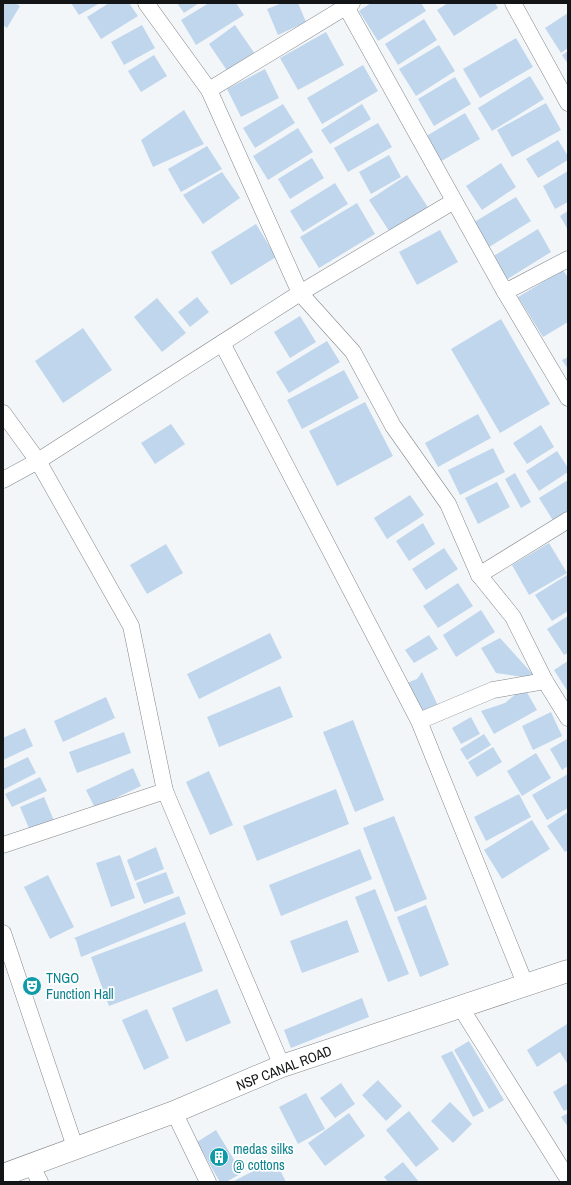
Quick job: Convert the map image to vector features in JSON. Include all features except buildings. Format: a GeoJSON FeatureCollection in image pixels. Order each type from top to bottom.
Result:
{"type":"FeatureCollection","features":[{"type":"Feature","properties":{"kind":"street"},"geometry":{"type":"LineString","coordinates":[[146,3],[209,90],[300,293],[353,352],[393,426],[448,504],[479,575],[513,617],[545,681],[568,718]]}},
{"type":"Feature","properties":{"kind":"street"},"geometry":{"type":"LineString","coordinates":[[513,3],[568,103]]}},
{"type":"Feature","properties":{"kind":"street"},"geometry":{"type":"LineString","coordinates":[[209,90],[348,4],[454,202],[568,398]]}},
{"type":"Feature","properties":{"kind":"street"},"geometry":{"type":"LineString","coordinates":[[3,480],[38,461],[300,293],[454,202]]}},
{"type":"Feature","properties":{"kind":"street"},"geometry":{"type":"LineString","coordinates":[[505,292],[568,259]]}},
{"type":"Feature","properties":{"kind":"street"},"geometry":{"type":"LineString","coordinates":[[222,342],[419,721],[526,986]]}},
{"type":"Feature","properties":{"kind":"street"},"geometry":{"type":"LineString","coordinates":[[3,413],[38,461],[130,626],[165,791],[282,1066]]}},
{"type":"Feature","properties":{"kind":"street"},"geometry":{"type":"LineString","coordinates":[[479,575],[568,520]]}},
{"type":"Feature","properties":{"kind":"street"},"geometry":{"type":"LineString","coordinates":[[419,721],[492,690],[545,681]]}},
{"type":"Feature","properties":{"kind":"street"},"geometry":{"type":"LineString","coordinates":[[3,845],[165,791]]}},
{"type":"Feature","properties":{"kind":"street"},"geometry":{"type":"LineString","coordinates":[[3,933],[76,1150]]}},
{"type":"Feature","properties":{"kind":"street","name":"NSP CANAL ROAD"},"geometry":{"type":"LineString","coordinates":[[3,1175],[35,1173],[76,1150],[174,1112],[282,1066],[461,1008],[568,971]]}},
{"type":"Feature","properties":{"kind":"street"},"geometry":{"type":"LineString","coordinates":[[461,1008],[568,1181]]}},
{"type":"Feature","properties":{"kind":"street"},"geometry":{"type":"LineString","coordinates":[[174,1112],[208,1182]]}},
{"type":"Feature","properties":{"kind":"place","name":"TNGO Function Hall"},"geometry":{"type":"Point","coordinates":[32,986]}},
{"type":"Feature","properties":{"kind":"place","name":"medas silks @ cottons"},"geometry":{"type":"Point","coordinates":[219,1157]}}]}
